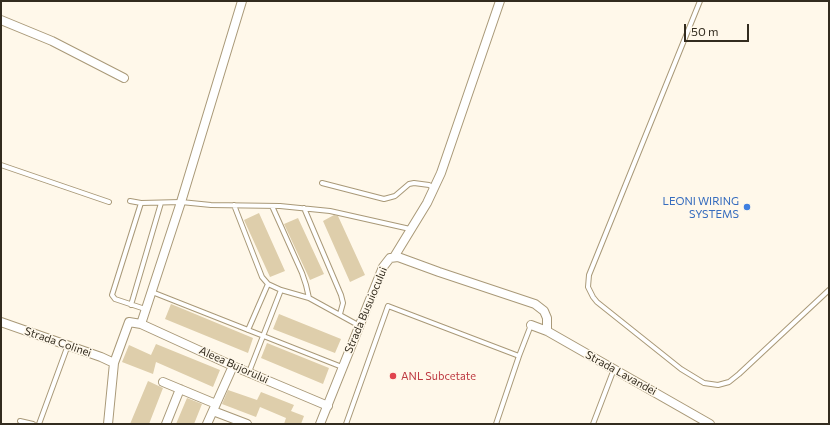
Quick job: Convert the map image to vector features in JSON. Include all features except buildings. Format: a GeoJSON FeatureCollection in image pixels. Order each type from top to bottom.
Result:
{"type":"FeatureCollection","features":[{"type":"Feature","properties":{"kind":"street"},"geometry":{"type":"LineString","coordinates":[[108,424],[114,363],[129,322],[141,324],[181,202],[242,1]]}},
{"type":"Feature","properties":{"kind":"street"},"geometry":{"type":"LineString","coordinates":[[394,257],[427,203],[441,173],[500,1]]}},
{"type":"Feature","properties":{"kind":"street"},"geometry":{"type":"LineString","coordinates":[[1,20],[52,41],[124,78]]}},
{"type":"Feature","properties":{"kind":"street","name":"Strada Busuiocului"},"geometry":{"type":"LineString","coordinates":[[320,424],[358,325],[383,267],[390,258],[394,257],[535,304],[544,311],[547,318],[547,331]]}},
{"type":"Feature","properties":{"kind":"street","name":"Strada Colinei"},"geometry":{"type":"LineString","coordinates":[[1,322],[68,345],[114,363]]}},
{"type":"Feature","properties":{"kind":"street","name":"Aleea Bujorului"},"geometry":{"type":"LineString","coordinates":[[141,324],[233,366],[328,406]]}},
{"type":"Feature","properties":{"kind":"street","name":"Strada Lavandei"},"geometry":{"type":"LineString","coordinates":[[531,325],[547,331],[710,424]]}},
{"type":"Feature","properties":{"kind":"street"},"geometry":{"type":"LineString","coordinates":[[207,424],[233,366]]}},
{"type":"Feature","properties":{"kind":"street"},"geometry":{"type":"LineString","coordinates":[[163,382],[180,389],[247,424]]}},
{"type":"Feature","properties":{"kind":"street"},"geometry":{"type":"LineString","coordinates":[[166,424],[180,389]]}},
{"type":"Feature","properties":{"kind":"lane"},"geometry":{"type":"LineString","coordinates":[[700,1],[589,276],[588,287],[597,302],[681,369],[704,383],[718,385],[729,382],[739,374],[829,290]]}},
{"type":"Feature","properties":{"kind":"lane"},"geometry":{"type":"LineString","coordinates":[[1,165],[109,202]]}},
{"type":"Feature","properties":{"kind":"lane"},"geometry":{"type":"LineString","coordinates":[[322,183],[384,199],[395,196],[409,184],[414,183],[429,185],[434,188]]}},
{"type":"Feature","properties":{"kind":"lane"},"geometry":{"type":"LineString","coordinates":[[130,201],[140,203],[181,202],[211,205],[304,208],[330,211],[410,230]]}},
{"type":"Feature","properties":{"kind":"lane"},"geometry":{"type":"LineString","coordinates":[[131,305],[161,202]]}},
{"type":"Feature","properties":{"kind":"lane"},"geometry":{"type":"LineString","coordinates":[[140,203],[112,295],[115,299],[145,310]]}},
{"type":"Feature","properties":{"kind":"lane"},"geometry":{"type":"LineString","coordinates":[[234,205],[262,277],[268,284],[281,290],[309,298],[358,325]]}},
{"type":"Feature","properties":{"kind":"lane"},"geometry":{"type":"LineString","coordinates":[[272,206],[302,273],[309,298]]}},
{"type":"Feature","properties":{"kind":"lane"},"geometry":{"type":"LineString","coordinates":[[304,208],[341,295],[343,303],[340,314]]}},
{"type":"Feature","properties":{"kind":"lane"},"geometry":{"type":"LineString","coordinates":[[248,330],[268,284]]}},
{"type":"Feature","properties":{"kind":"lane"},"geometry":{"type":"LineString","coordinates":[[249,372],[281,290]]}},
{"type":"Feature","properties":{"kind":"lane"},"geometry":{"type":"LineString","coordinates":[[152,292],[342,367]]}},
{"type":"Feature","properties":{"kind":"lane"},"geometry":{"type":"LineString","coordinates":[[346,424],[388,306],[519,356]]}},
{"type":"Feature","properties":{"kind":"lane"},"geometry":{"type":"LineString","coordinates":[[496,424],[531,325]]}},
{"type":"Feature","properties":{"kind":"lane"},"geometry":{"type":"LineString","coordinates":[[39,424],[68,345]]}},
{"type":"Feature","properties":{"kind":"lane"},"geometry":{"type":"LineString","coordinates":[[594,424],[614,369]]}},
{"type":"Feature","properties":{"kind":"lane"},"geometry":{"type":"LineString","coordinates":[[20,421],[33,424]]}},
{"type":"Feature","properties":{"kind":"place","name":"LEONI WIRING SYSTEMS"},"geometry":{"type":"Point","coordinates":[747,207]}},
{"type":"Feature","properties":{"kind":"place","name":"ANL Subcetate"},"geometry":{"type":"Point","coordinates":[393,376]}}]}
